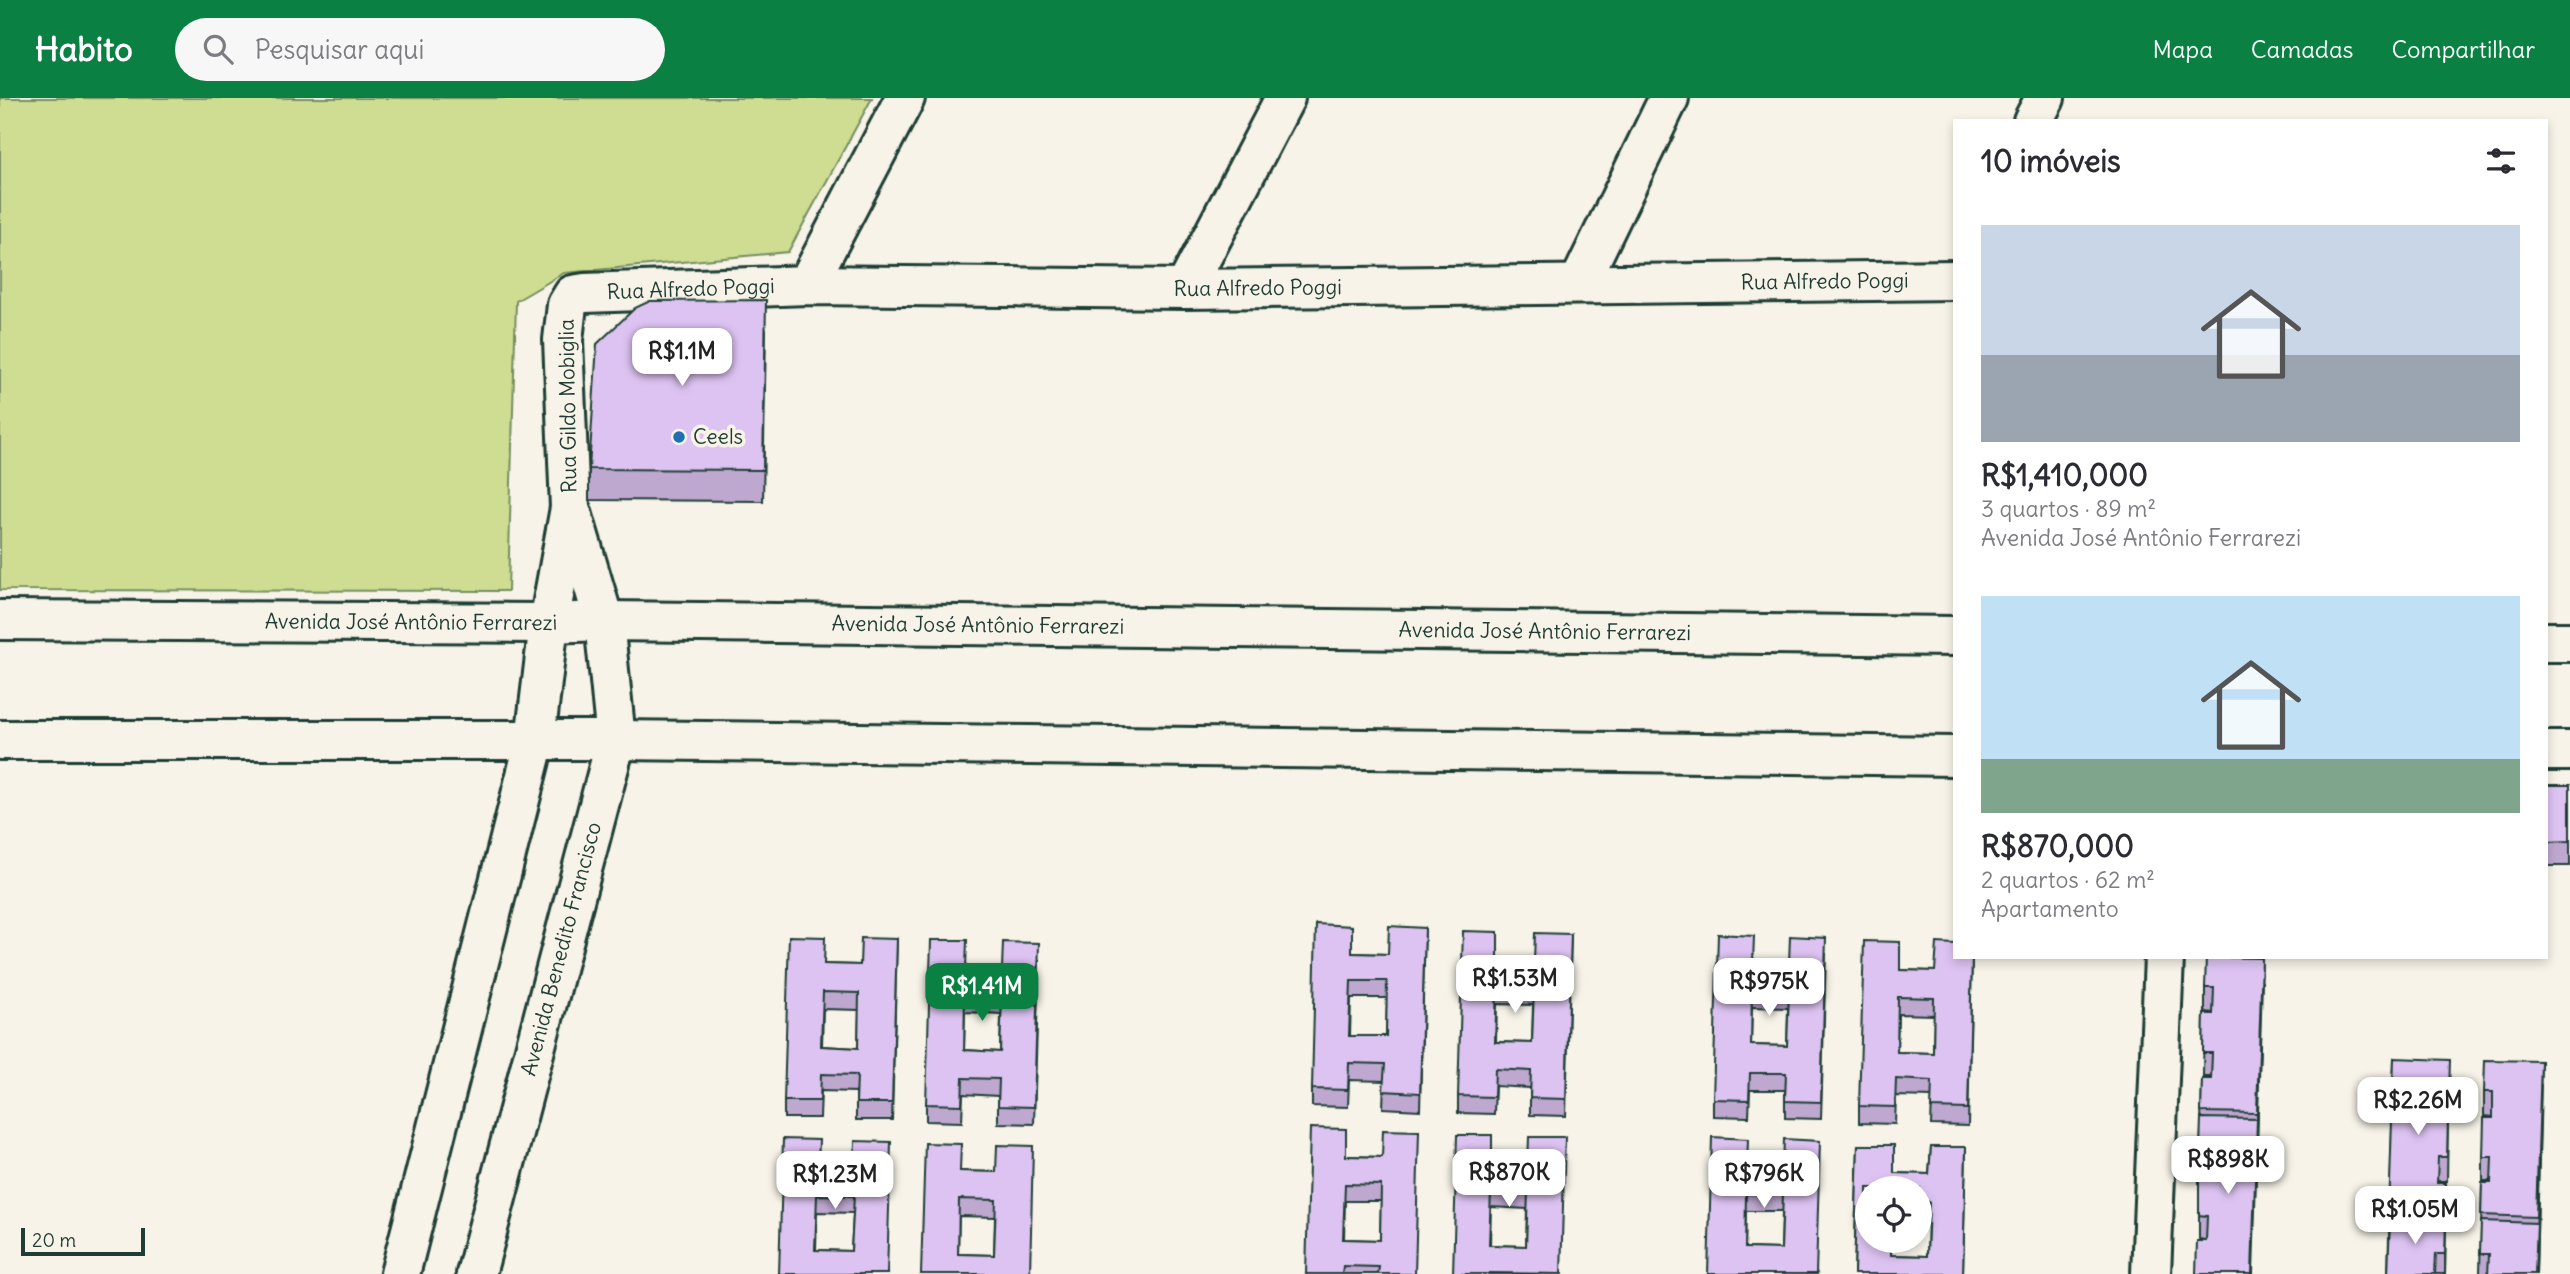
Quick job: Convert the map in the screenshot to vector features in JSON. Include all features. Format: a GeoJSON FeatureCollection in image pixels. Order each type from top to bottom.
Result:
{"type":"FeatureCollection","features":[{"type":"Feature","properties":{"kind":"street"},"geometry":{"type":"LineString","coordinates":[[807,285],[905,98]]}},
{"type":"Feature","properties":{"kind":"street"},"geometry":{"type":"LineString","coordinates":[[1185,289],[1285,98]]}},
{"type":"Feature","properties":{"kind":"street"},"geometry":{"type":"LineString","coordinates":[[1579,284],[1669,98]]}},
{"type":"Feature","properties":{"kind":"street"},"geometry":{"type":"LineString","coordinates":[[2034,119],[2045,98]]}},
{"type":"Feature","properties":{"kind":"street","name":"Rua Alfredo Poggi"},"geometry":{"type":"LineString","coordinates":[[567,305],[573,295],[585,293],[807,285],[1185,289],[1953,276]]}},
{"type":"Feature","properties":{"kind":"street","name":"Rua Gildo Mobiglia"},"geometry":{"type":"LineString","coordinates":[[549,623],[570,508],[563,341],[567,305]]}},
{"type":"Feature","properties":{"kind":"street","name":"Rua Gildo Mobiglia"},"geometry":{"type":"LineString","coordinates":[[570,508],[604,621]]}},
{"type":"Feature","properties":{"kind":"street","name":"Avenida José Antônio Ferrarezi"},"geometry":{"type":"LineString","coordinates":[[0,620],[604,621],[1953,636]]}},
{"type":"Feature","properties":{"kind":"street","name":"Avenida Benedito Francisco"},"geometry":{"type":"LineString","coordinates":[[476,1274],[616,740],[604,621]]}},
{"type":"Feature","properties":{"kind":"street"},"geometry":{"type":"LineString","coordinates":[[400,1274],[535,740],[549,623]]}},
{"type":"Feature","properties":{"kind":"street"},"geometry":{"type":"LineString","coordinates":[[2548,642],[2570,642]]}},
{"type":"Feature","properties":{"kind":"street"},"geometry":{"type":"LineString","coordinates":[[0,740],[616,740],[1953,756]]}},
{"type":"Feature","properties":{"kind":"street"},"geometry":{"type":"LineString","coordinates":[[2548,751],[2570,751]]}},
{"type":"Feature","properties":{"kind":"street"},"geometry":{"type":"LineString","coordinates":[[2151,1274],[2164,959]]}},
{"type":"Feature","properties":{"kind":"green space"},"geometry":{"type":"Polygon","coordinates":[[[0,98],[872,98],[788,252],[564,273],[516,301],[508,591],[0,590],[0,98]]]}},
{"type":"Feature","properties":{"kind":"building","name":"Ceels"},"geometry":{"type":"Polygon","coordinates":[[[766,300],[763,470],[589,469],[597,344],[635,308],[650,301],[766,300]]]}},
{"type":"Feature","properties":{"kind":"building"},"geometry":{"type":"Polygon","coordinates":[[[2548,785],[2570,785],[2570,841],[2548,842],[2548,785]]]}},
{"type":"Feature","properties":{"kind":"building"},"geometry":{"type":"Polygon","coordinates":[[[1316,924],[1352,926],[1352,953],[1388,954],[1389,926],[1425,928],[1420,1093],[1383,1091],[1385,1064],[1349,1063],[1348,1090],[1312,1089],[1316,924]],[[1351,981],[1349,1036],[1386,1036],[1387,981],[1351,981]]]}},
{"type":"Feature","properties":{"kind":"building"},"geometry":{"type":"Polygon","coordinates":[[[1463,931],[1498,932],[1498,960],[1534,961],[1535,933],[1571,934],[1566,1099],[1530,1098],[1531,1071],[1495,1069],[1494,1097],[1458,1096],[1463,931]],[[1497,987],[1495,1042],[1532,1043],[1534,988],[1497,987]]]}},
{"type":"Feature","properties":{"kind":"building"},"geometry":{"type":"Polygon","coordinates":[[[1718,934],[1754,936],[1753,963],[1789,964],[1790,936],[1826,938],[1821,1102],[1785,1101],[1786,1073],[1750,1073],[1749,1100],[1713,1099],[1718,934]],[[1752,991],[1751,1045],[1787,1046],[1789,991],[1752,991]]]}},
{"type":"Feature","properties":{"kind":"building"},"geometry":{"type":"Polygon","coordinates":[[[789,936],[825,937],[824,964],[860,965],[861,938],[897,939],[892,1103],[856,1103],[857,1075],[821,1074],[820,1101],[784,1101],[789,936]],[[823,992],[821,1046],[858,1048],[859,993],[823,992]]]}},
{"type":"Feature","properties":{"kind":"building"},"geometry":{"type":"Polygon","coordinates":[[[931,940],[967,940],[966,968],[1002,969],[1003,942],[1039,943],[1034,1107],[998,1106],[999,1079],[963,1078],[962,1105],[926,1104],[931,940]],[[965,995],[964,1050],[1000,1052],[1002,997],[965,995]]]}},
{"type":"Feature","properties":{"kind":"building"},"geometry":{"type":"Polygon","coordinates":[[[1864,941],[1900,942],[1900,970],[1935,971],[1937,943],[1953,944],[1953,959],[1972,959],[1968,1109],[1931,1108],[1932,1081],[1896,1079],[1895,1107],[1859,1106],[1864,941]],[[1898,997],[1897,1052],[1933,1053],[1934,998],[1898,997]]]}},
{"type":"Feature","properties":{"kind":"building"},"geometry":{"type":"Polygon","coordinates":[[[2206,959],[2262,959],[2257,1113],[2201,1112],[2202,1079],[2211,1079],[2212,1053],[2203,1053],[2204,1014],[2213,1014],[2214,988],[2205,988],[2206,959]]]}},
{"type":"Feature","properties":{"kind":"building"},"geometry":{"type":"Polygon","coordinates":[[[2394,1058],[2450,1060],[2449,1092],[2440,1092],[2440,1118],[2448,1118],[2447,1157],[2438,1157],[2437,1183],[2446,1183],[2445,1216],[2389,1214],[2394,1058]]]}},
{"type":"Feature","properties":{"kind":"building"},"geometry":{"type":"Polygon","coordinates":[[[2485,1060],[2541,1061],[2536,1217],[2481,1215],[2482,1183],[2491,1183],[2492,1157],[2483,1157],[2484,1118],[2493,1118],[2493,1092],[2484,1092],[2485,1060]]]}},
{"type":"Feature","properties":{"kind":"building"},"geometry":{"type":"Polygon","coordinates":[[[2201,1118],[2257,1119],[2252,1274],[2196,1274],[2197,1241],[2206,1241],[2207,1216],[2199,1215],[2199,1176],[2208,1177],[2209,1151],[2200,1150],[2201,1118]]]}},
{"type":"Feature","properties":{"kind":"building"},"geometry":{"type":"Polygon","coordinates":[[[1310,1128],[1346,1129],[1346,1156],[1382,1157],[1383,1130],[1419,1131],[1415,1274],[1378,1274],[1379,1267],[1343,1266],[1342,1274],[1306,1274],[1310,1128]],[[1345,1184],[1343,1239],[1380,1240],[1381,1185],[1345,1184]]]}},
{"type":"Feature","properties":{"kind":"building"},"geometry":{"type":"Polygon","coordinates":[[[1457,1135],[1492,1135],[1492,1163],[1528,1164],[1529,1137],[1565,1137],[1561,1274],[1453,1274],[1457,1135]],[[1491,1190],[1489,1245],[1526,1246],[1528,1192],[1491,1190]]]}},
{"type":"Feature","properties":{"kind":"building"},"geometry":{"type":"Polygon","coordinates":[[[1712,1137],[1748,1139],[1747,1166],[1783,1167],[1784,1139],[1820,1141],[1816,1274],[1708,1274],[1712,1137]],[[1746,1194],[1745,1248],[1781,1249],[1783,1194],[1746,1194]]]}},
{"type":"Feature","properties":{"kind":"building"},"geometry":{"type":"Polygon","coordinates":[[[783,1139],[819,1140],[818,1167],[854,1169],[855,1141],[891,1142],[887,1274],[779,1274],[783,1139]],[[817,1195],[815,1250],[851,1251],[854,1196],[817,1195]]]}},
{"type":"Feature","properties":{"kind":"building"},"geometry":{"type":"Polygon","coordinates":[[[925,1143],[961,1144],[960,1171],[996,1172],[997,1145],[1033,1146],[1030,1274],[921,1274],[925,1143]],[[959,1199],[958,1254],[994,1255],[996,1200],[959,1199]]]}},
{"type":"Feature","properties":{"kind":"building"},"geometry":{"type":"Polygon","coordinates":[[[1858,1145],[1894,1145],[1894,1173],[1929,1174],[1931,1147],[1966,1147],[1963,1274],[1854,1274],[1855,1242],[1855,1253],[1927,1256],[1927,1253],[1932,1253],[1932,1176],[1857,1176],[1858,1145]]]}},
{"type":"Feature","properties":{"kind":"building"},"geometry":{"type":"Polygon","coordinates":[[[2390,1220],[2446,1222],[2445,1254],[2436,1254],[2435,1274],[2388,1274],[2390,1220]]]}},
{"type":"Feature","properties":{"kind":"building"},"geometry":{"type":"Polygon","coordinates":[[[2481,1221],[2537,1223],[2535,1274],[2488,1274],[2489,1254],[2480,1254],[2481,1221]]]}},
{"type":"Feature","properties":{"kind":"place","name":"Ceels"},"geometry":{"type":"Point","coordinates":[679,437]}}]}
